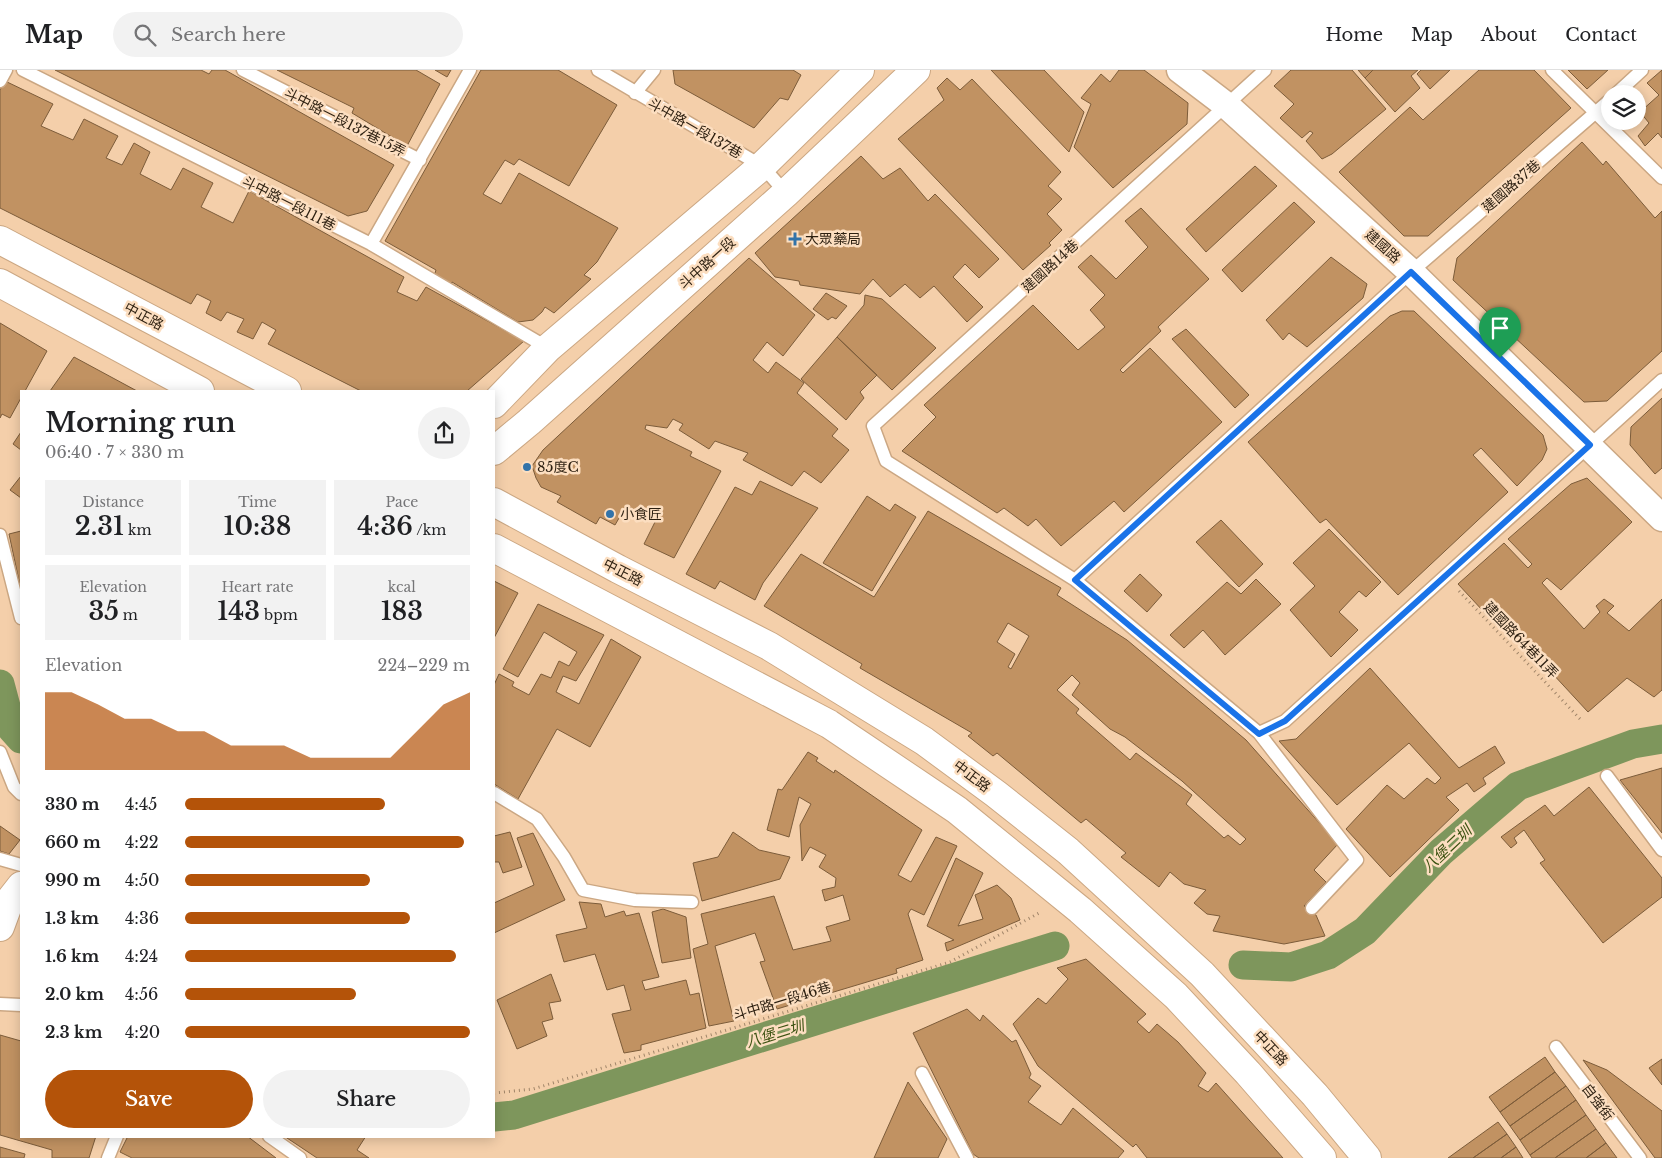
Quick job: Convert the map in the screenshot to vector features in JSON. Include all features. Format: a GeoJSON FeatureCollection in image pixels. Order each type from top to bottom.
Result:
{"type":"FeatureCollection","features":[{"type":"Feature","properties":{"kind":"street"},"geometry":{"type":"LineString","coordinates":[[495,403],[548,348],[762,166],[860,70]]}},
{"type":"Feature","properties":{"kind":"street","name":"斗中路一段"},"geometry":{"type":"LineString","coordinates":[[495,450],[786,193],[916,70]]}},
{"type":"Feature","properties":{"kind":"street","name":"建國路"},"geometry":{"type":"LineString","coordinates":[[1180,70],[1226,105],[1411,272],[1590,445],[1662,518]]}},
{"type":"Feature","properties":{"kind":"street","name":"中正路"},"geometry":{"type":"LineString","coordinates":[[0,240],[285,390]]}},
{"type":"Feature","properties":{"kind":"street"},"geometry":{"type":"LineString","coordinates":[[0,283],[198,390]]}},
{"type":"Feature","properties":{"kind":"street","name":"中正路"},"geometry":{"type":"LineString","coordinates":[[495,503],[618,570],[769,646],[924,741],[1068,851],[1167,941],[1202,974],[1301,1080],[1367,1158]]}},
{"type":"Feature","properties":{"kind":"street"},"geometry":{"type":"LineString","coordinates":[[495,549],[829,724],[957,810],[1080,910],[1176,996],[1242,1066],[1322,1158]]}},
{"type":"Feature","properties":{"kind":"street"},"geometry":{"type":"LineString","coordinates":[[0,927],[10,900],[20,887]]}},
{"type":"Feature","properties":{"kind":"street"},"geometry":{"type":"LineString","coordinates":[[1143,966],[1167,941]]}},
{"type":"Feature","properties":{"kind":"lane"},"geometry":{"type":"LineString","coordinates":[[0,80],[6,70]]}},
{"type":"Feature","properties":{"kind":"lane","name":"斗中路一段111巷"},"geometry":{"type":"LineString","coordinates":[[23,70],[370,244],[548,348]]}},
{"type":"Feature","properties":{"kind":"lane","name":"斗中路一段137巷15弄"},"geometry":{"type":"LineString","coordinates":[[243,70],[420,160]]}},
{"type":"Feature","properties":{"kind":"lane","name":"斗中路一段137巷15弄"},"geometry":{"type":"LineString","coordinates":[[370,244],[470,70]]}},
{"type":"Feature","properties":{"kind":"lane","name":"斗中路一段137巷"},"geometry":{"type":"LineString","coordinates":[[598,70],[762,166],[786,193]]}},
{"type":"Feature","properties":{"kind":"lane"},"geometry":{"type":"LineString","coordinates":[[635,93],[654,70]]}},
{"type":"Feature","properties":{"kind":"lane","name":"建國路14巷"},"geometry":{"type":"LineString","coordinates":[[1075,580],[886,461],[873,426],[1265,70]]}},
{"type":"Feature","properties":{"kind":"lane"},"geometry":{"type":"LineString","coordinates":[[1552,70],[1662,178]]}},
{"type":"Feature","properties":{"kind":"lane"},"geometry":{"type":"LineString","coordinates":[[1626,85],[1642,70]]}},
{"type":"Feature","properties":{"kind":"lane","name":"建國路37巷"},"geometry":{"type":"LineString","coordinates":[[1075,580],[1411,272],[1601,108]]}},
{"type":"Feature","properties":{"kind":"lane"},"geometry":{"type":"LineString","coordinates":[[1259,734],[1285,721],[1662,380]]}},
{"type":"Feature","properties":{"kind":"lane"},"geometry":{"type":"LineString","coordinates":[[0,535],[20,614]]}},
{"type":"Feature","properties":{"kind":"lane"},"geometry":{"type":"LineString","coordinates":[[1075,580],[1259,734],[1357,860],[1312,908]]}},
{"type":"Feature","properties":{"kind":"lane"},"geometry":{"type":"LineString","coordinates":[[0,752],[14,787],[20,793]]}},
{"type":"Feature","properties":{"kind":"lane"},"geometry":{"type":"LineString","coordinates":[[1608,776],[1662,850]]}},
{"type":"Feature","properties":{"kind":"lane"},"geometry":{"type":"LineString","coordinates":[[495,794],[537,820],[564,857],[583,890],[636,900],[692,902]]}},
{"type":"Feature","properties":{"kind":"lane"},"geometry":{"type":"LineString","coordinates":[[0,859],[20,865]]}},
{"type":"Feature","properties":{"kind":"lane"},"geometry":{"type":"LineString","coordinates":[[0,1004],[20,1005]]}},
{"type":"Feature","properties":{"kind":"lane","name":"自強街"},"geometry":{"type":"LineString","coordinates":[[1556,1047],[1640,1158]]}},
{"type":"Feature","properties":{"kind":"lane"},"geometry":{"type":"LineString","coordinates":[[922,1073],[967,1158]]}},
{"type":"Feature","properties":{"kind":"lane"},"geometry":{"type":"LineString","coordinates":[[108,1158],[116,1138]]}},
{"type":"Feature","properties":{"kind":"lane"},"geometry":{"type":"LineString","coordinates":[[272,1138],[300,1158]]}},
{"type":"Feature","properties":{"kind":"path","name":"建國路64巷11弄"},"geometry":{"type":"LineString","coordinates":[[1445,577],[1581,720]]}},
{"type":"Feature","properties":{"kind":"path","name":"斗中路一段46巷"},"geometry":{"type":"LineString","coordinates":[[495,1093],[533,1089],[950,962],[1065,899]]}},
{"type":"Feature","properties":{"kind":"building"},"geometry":{"type":"Polygon","coordinates":[[[55,70],[201,70],[209,74],[212,70],[225,70],[394,165],[367,211],[348,216],[55,70]]]}},
{"type":"Feature","properties":{"kind":"building"},"geometry":{"type":"Polygon","coordinates":[[[277,70],[416,70],[440,84],[407,146],[352,113],[354,108],[277,70]]]}},
{"type":"Feature","properties":{"kind":"building"},"geometry":{"type":"Polygon","coordinates":[[[435,70],[451,70],[447,77],[435,70]]]}},
{"type":"Feature","properties":{"kind":"building"},"geometry":{"type":"Polygon","coordinates":[[[481,70],[558,70],[617,105],[569,186],[519,159],[514,165],[505,160],[483,194],[501,204],[519,173],[618,228],[597,262],[584,275],[591,279],[554,313],[545,307],[533,320],[518,322],[452,282],[450,285],[434,276],[436,270],[385,241],[481,70]]]}},
{"type":"Feature","properties":{"kind":"building"},"geometry":{"type":"Polygon","coordinates":[[[673,70],[793,70],[801,75],[788,100],[780,98],[754,128],[675,84],[673,70]]]}},
{"type":"Feature","properties":{"kind":"building"},"geometry":{"type":"Polygon","coordinates":[[[991,70],[1044,70],[1084,112],[1069,152],[991,70]]]}},
{"type":"Feature","properties":{"kind":"building"},"geometry":{"type":"Polygon","coordinates":[[[1119,70],[1144,70],[1188,103],[1187,124],[1113,188],[1074,147],[1091,104],[1081,98],[1101,74],[1110,82],[1119,70]]]}},
{"type":"Feature","properties":{"kind":"building"},"geometry":{"type":"Polygon","coordinates":[[[1291,70],[1352,70],[1386,109],[1332,154],[1322,159],[1306,141],[1313,133],[1310,131],[1302,138],[1280,118],[1294,104],[1274,86],[1291,70]]]}},
{"type":"Feature","properties":{"kind":"building"},"geometry":{"type":"Polygon","coordinates":[[[1358,70],[1373,70],[1365,78],[1358,70]]]}},
{"type":"Feature","properties":{"kind":"building"},"geometry":{"type":"Polygon","coordinates":[[[1373,70],[1418,70],[1411,76],[1420,88],[1395,112],[1365,78],[1373,70]]]}},
{"type":"Feature","properties":{"kind":"building"},"geometry":{"type":"Polygon","coordinates":[[[1421,70],[1450,70],[1430,89],[1417,74],[1421,70]]]}},
{"type":"Feature","properties":{"kind":"building"},"geometry":{"type":"Polygon","coordinates":[[[1479,70],[1534,70],[1571,108],[1428,236],[1404,236],[1339,172],[1410,107],[1423,120],[1479,70]]]}},
{"type":"Feature","properties":{"kind":"building"},"geometry":{"type":"Polygon","coordinates":[[[1568,70],[1608,70],[1587,89],[1568,70]]]}},
{"type":"Feature","properties":{"kind":"building"},"geometry":{"type":"Polygon","coordinates":[[[1662,70],[1662,138],[1658,133],[1645,146],[1638,136],[1643,130],[1646,130],[1649,123],[1646,119],[1646,107],[1659,95],[1647,83],[1662,70]]]}},
{"type":"Feature","properties":{"kind":"building"},"geometry":{"type":"Polygon","coordinates":[[[947,78],[960,90],[972,79],[1061,172],[1048,186],[1062,199],[1047,214],[1062,230],[1049,243],[1051,245],[1023,270],[898,139],[944,100],[937,88],[947,78]]]}},
{"type":"Feature","properties":{"kind":"building"},"geometry":{"type":"Polygon","coordinates":[[[5,81],[53,104],[41,126],[73,140],[84,119],[118,136],[106,158],[122,165],[134,143],[150,152],[140,174],[171,190],[183,168],[213,183],[201,207],[233,223],[249,191],[404,277],[397,292],[417,301],[426,287],[524,341],[468,390],[359,390],[268,344],[276,330],[262,322],[253,339],[237,332],[244,319],[227,312],[221,321],[206,313],[211,301],[197,294],[191,304],[0,208],[0,90],[5,81]]]}},
{"type":"Feature","properties":{"kind":"building"},"geometry":{"type":"Polygon","coordinates":[[[1582,142],[1603,165],[1606,161],[1655,218],[1662,211],[1662,351],[1607,401],[1584,402],[1453,280],[1457,258],[1582,142]]]}},
{"type":"Feature","properties":{"kind":"building"},"geometry":{"type":"Polygon","coordinates":[[[861,156],[883,179],[900,168],[928,201],[935,194],[999,259],[979,278],[965,264],[953,277],[983,307],[967,322],[934,286],[920,298],[905,284],[890,297],[873,279],[860,294],[800,285],[799,281],[775,277],[755,253],[861,156]]]}},
{"type":"Feature","properties":{"kind":"building"},"geometry":{"type":"Polygon","coordinates":[[[1255,166],[1277,186],[1206,252],[1186,229],[1255,166]]]}},
{"type":"Feature","properties":{"kind":"building"},"geometry":{"type":"Polygon","coordinates":[[[1294,202],[1315,222],[1242,292],[1222,270],[1294,202]]]}},
{"type":"Feature","properties":{"kind":"building"},"geometry":{"type":"Polygon","coordinates":[[[1141,208],[1209,279],[1158,327],[1161,331],[1120,370],[1123,373],[1150,348],[1222,422],[1124,512],[1114,501],[1061,546],[1036,519],[1028,526],[1004,508],[997,513],[902,451],[936,417],[924,405],[1033,305],[1078,350],[1105,327],[1090,310],[1105,295],[1078,267],[1091,255],[1116,279],[1148,247],[1125,221],[1141,208]]]}},
{"type":"Feature","properties":{"kind":"building"},"geometry":{"type":"Polygon","coordinates":[[[1331,257],[1367,284],[1363,298],[1307,347],[1289,333],[1283,340],[1266,320],[1331,257]]]}},
{"type":"Feature","properties":{"kind":"building"},"geometry":{"type":"Polygon","coordinates":[[[749,258],[815,315],[783,356],[767,342],[753,360],[768,373],[776,362],[804,383],[797,393],[838,429],[832,436],[849,450],[821,483],[804,471],[792,486],[743,460],[748,453],[715,441],[709,449],[679,430],[683,424],[673,419],[667,428],[646,425],[645,429],[692,452],[690,456],[721,471],[674,558],[644,544],[655,522],[626,506],[615,525],[600,517],[596,524],[557,502],[561,496],[541,487],[532,466],[543,450],[749,258]]]}},
{"type":"Feature","properties":{"kind":"building"},"geometry":{"type":"Polygon","coordinates":[[[826,293],[847,306],[836,319],[832,317],[828,320],[813,309],[826,293]]]}},
{"type":"Feature","properties":{"kind":"building"},"geometry":{"type":"Polygon","coordinates":[[[865,295],[882,299],[936,348],[892,390],[837,337],[864,305],[865,295]]]}},
{"type":"Feature","properties":{"kind":"building"},"geometry":{"type":"Polygon","coordinates":[[[1402,311],[1414,311],[1543,435],[1547,449],[1542,460],[1517,486],[1481,448],[1473,455],[1508,492],[1398,595],[1326,519],[1320,523],[1248,442],[1390,316],[1402,311]]]}},
{"type":"Feature","properties":{"kind":"building"},"geometry":{"type":"Polygon","coordinates":[[[0,323],[47,351],[26,390],[20,390],[20,400],[10,418],[2,414],[0,418],[0,323]]]}},
{"type":"Feature","properties":{"kind":"building"},"geometry":{"type":"Polygon","coordinates":[[[1186,329],[1249,395],[1235,408],[1172,339],[1186,329]]]}},
{"type":"Feature","properties":{"kind":"building"},"geometry":{"type":"Polygon","coordinates":[[[837,337],[877,375],[860,392],[864,398],[846,420],[801,379],[837,337]]]}},
{"type":"Feature","properties":{"kind":"building"},"geometry":{"type":"Polygon","coordinates":[[[74,357],[135,390],[51,390],[74,357]]]}},
{"type":"Feature","properties":{"kind":"building"},"geometry":{"type":"Polygon","coordinates":[[[1662,398],[1662,468],[1655,474],[1630,445],[1631,427],[1662,398]]]}},
{"type":"Feature","properties":{"kind":"building"},"geometry":{"type":"Polygon","coordinates":[[[20,434],[20,449],[13,444],[20,434]]]}},
{"type":"Feature","properties":{"kind":"building"},"geometry":{"type":"Polygon","coordinates":[[[20,477],[20,497],[10,490],[20,477]]]}},
{"type":"Feature","properties":{"kind":"building"},"geometry":{"type":"Polygon","coordinates":[[[1587,478],[1632,522],[1561,590],[1547,578],[1542,583],[1584,629],[1600,612],[1596,606],[1604,599],[1614,606],[1607,613],[1629,631],[1662,599],[1662,690],[1654,697],[1627,678],[1588,712],[1502,619],[1496,625],[1458,584],[1504,543],[1528,568],[1532,564],[1508,539],[1571,484],[1587,478]]]}},
{"type":"Feature","properties":{"kind":"building"},"geometry":{"type":"Polygon","coordinates":[[[760,481],[818,508],[763,583],[755,600],[720,581],[715,589],[686,574],[735,487],[752,495],[760,481]]]}},
{"type":"Feature","properties":{"kind":"building"},"geometry":{"type":"Polygon","coordinates":[[[867,496],[890,511],[895,504],[916,517],[872,591],[823,563],[867,496]]]}},
{"type":"Feature","properties":{"kind":"building"},"geometry":{"type":"Polygon","coordinates":[[[928,511],[1061,588],[1057,595],[1127,640],[1246,740],[1338,844],[1314,870],[1326,882],[1304,906],[1316,915],[1325,936],[1284,944],[1213,931],[1220,916],[1207,914],[1194,903],[1206,890],[1184,884],[1170,872],[1159,887],[1121,857],[1126,853],[1086,819],[1081,823],[997,753],[993,756],[968,736],[972,733],[860,668],[862,664],[764,606],[801,554],[874,597],[928,511]],[[1008,623],[997,642],[1015,654],[1008,667],[1011,669],[1029,636],[1008,623]],[[1072,675],[1057,690],[1079,709],[1076,713],[1130,760],[1136,753],[1192,795],[1186,804],[1224,838],[1228,835],[1240,845],[1246,839],[1182,781],[1125,737],[1110,729],[1072,695],[1080,683],[1072,675]]]}},
{"type":"Feature","properties":{"kind":"building"},"geometry":{"type":"Polygon","coordinates":[[[1221,520],[1263,564],[1239,587],[1196,542],[1221,520]]]}},
{"type":"Feature","properties":{"kind":"building"},"geometry":{"type":"Polygon","coordinates":[[[1329,529],[1381,582],[1366,597],[1359,591],[1339,612],[1358,630],[1331,657],[1290,610],[1315,586],[1293,563],[1329,529]]]}},
{"type":"Feature","properties":{"kind":"building"},"geometry":{"type":"Polygon","coordinates":[[[20,531],[20,585],[9,534],[20,531]]]}},
{"type":"Feature","properties":{"kind":"building"},"geometry":{"type":"Polygon","coordinates":[[[1140,574],[1162,595],[1147,612],[1124,591],[1140,574]]]}},
{"type":"Feature","properties":{"kind":"building"},"geometry":{"type":"Polygon","coordinates":[[[1256,579],[1281,604],[1225,655],[1203,630],[1184,648],[1170,635],[1227,582],[1241,594],[1256,579]]]}},
{"type":"Feature","properties":{"kind":"building"},"geometry":{"type":"Polygon","coordinates":[[[495,582],[518,593],[495,636],[495,582]]]}},
{"type":"Feature","properties":{"kind":"building"},"geometry":{"type":"Polygon","coordinates":[[[538,604],[604,635],[576,681],[563,676],[556,692],[579,704],[611,639],[641,657],[590,747],[557,729],[518,799],[495,785],[495,683],[499,674],[514,682],[512,686],[529,695],[541,674],[551,678],[559,661],[569,666],[577,652],[544,632],[518,677],[503,669],[538,604]]]}},
{"type":"Feature","properties":{"kind":"building"},"geometry":{"type":"Polygon","coordinates":[[[1370,668],[1459,768],[1495,746],[1505,763],[1483,778],[1486,784],[1474,792],[1467,783],[1446,797],[1459,810],[1390,877],[1346,829],[1387,785],[1404,799],[1427,778],[1435,784],[1441,778],[1409,743],[1337,805],[1279,741],[1296,739],[1370,668]]]}},
{"type":"Feature","properties":{"kind":"building"},"geometry":{"type":"Polygon","coordinates":[[[808,752],[818,758],[816,761],[834,773],[835,770],[922,830],[898,875],[911,882],[936,837],[957,846],[924,915],[911,909],[908,914],[923,960],[896,969],[897,973],[777,1009],[760,962],[765,961],[755,933],[715,946],[734,1021],[709,1026],[693,949],[708,944],[701,914],[774,896],[793,950],[831,941],[826,927],[850,920],[843,895],[825,901],[822,890],[835,887],[836,878],[819,867],[826,855],[810,847],[802,861],[800,825],[811,804],[799,797],[789,837],[767,830],[778,789],[782,790],[808,752]]]}},
{"type":"Feature","properties":{"kind":"building"},"geometry":{"type":"Polygon","coordinates":[[[1662,768],[1662,833],[1620,780],[1662,768]]]}},
{"type":"Feature","properties":{"kind":"building"},"geometry":{"type":"Polygon","coordinates":[[[1589,787],[1662,878],[1662,897],[1603,943],[1540,863],[1545,860],[1524,830],[1514,838],[1517,843],[1511,848],[1501,837],[1545,805],[1554,816],[1589,787]]]}},
{"type":"Feature","properties":{"kind":"building"},"geometry":{"type":"Polygon","coordinates":[[[0,826],[20,840],[9,854],[0,851],[0,826]]]}},
{"type":"Feature","properties":{"kind":"building"},"geometry":{"type":"Polygon","coordinates":[[[510,832],[522,867],[503,873],[499,862],[495,862],[495,836],[510,832]]]}},
{"type":"Feature","properties":{"kind":"building"},"geometry":{"type":"Polygon","coordinates":[[[733,832],[759,850],[790,857],[780,879],[702,901],[693,863],[718,857],[733,832]]]}},
{"type":"Feature","properties":{"kind":"building"},"geometry":{"type":"Polygon","coordinates":[[[533,833],[565,900],[495,933],[495,903],[534,885],[517,838],[533,833]]]}},
{"type":"Feature","properties":{"kind":"building"},"geometry":{"type":"Polygon","coordinates":[[[956,858],[983,873],[958,926],[983,919],[975,895],[997,885],[1011,898],[1020,920],[947,951],[945,943],[954,940],[927,926],[956,858]]]}},
{"type":"Feature","properties":{"kind":"building"},"geometry":{"type":"Polygon","coordinates":[[[579,902],[601,904],[605,917],[624,911],[626,916],[639,913],[659,977],[642,981],[645,990],[686,980],[690,995],[699,993],[706,1028],[641,1045],[641,1050],[624,1053],[612,1014],[631,1010],[624,985],[607,990],[595,954],[564,962],[556,935],[587,928],[579,902]]]}},
{"type":"Feature","properties":{"kind":"building"},"geometry":{"type":"Polygon","coordinates":[[[663,909],[686,917],[691,958],[662,963],[652,912],[663,909]]]}},
{"type":"Feature","properties":{"kind":"building"},"geometry":{"type":"Polygon","coordinates":[[[1086,959],[1146,1014],[1137,1022],[1149,1033],[1157,1024],[1178,1042],[1206,1073],[1198,1086],[1208,1092],[1216,1083],[1283,1158],[1147,1158],[1136,1144],[1133,1147],[1038,1066],[1013,1024],[1038,998],[1046,1004],[1068,979],[1057,968],[1086,959]]]}},
{"type":"Feature","properties":{"kind":"building"},"geometry":{"type":"Polygon","coordinates":[[[551,974],[561,1001],[549,1003],[553,1019],[542,1022],[547,1036],[517,1049],[497,1000],[551,974]]]}},
{"type":"Feature","properties":{"kind":"building"},"geometry":{"type":"Polygon","coordinates":[[[967,1009],[980,1021],[983,1015],[1012,1042],[1016,1040],[1031,1074],[1029,1078],[1041,1086],[1028,1102],[1061,1125],[1073,1108],[1124,1151],[1118,1158],[979,1158],[973,1154],[913,1033],[967,1009]]]}},
{"type":"Feature","properties":{"kind":"building"},"geometry":{"type":"Polygon","coordinates":[[[0,1035],[20,1041],[20,1138],[95,1138],[89,1158],[52,1158],[52,1150],[0,1135],[0,1035]]]}},
{"type":"Feature","properties":{"kind":"building"},"geometry":{"type":"Polygon","coordinates":[[[1545,1057],[1555,1072],[1500,1112],[1489,1097],[1545,1057]]]}},
{"type":"Feature","properties":{"kind":"building"},"geometry":{"type":"Polygon","coordinates":[[[1662,1059],[1662,1085],[1649,1068],[1662,1059]]]}},
{"type":"Feature","properties":{"kind":"building"},"geometry":{"type":"Polygon","coordinates":[[[1583,1060],[1607,1070],[1662,1111],[1662,1158],[1655,1158],[1583,1060]]]}},
{"type":"Feature","properties":{"kind":"building"},"geometry":{"type":"Polygon","coordinates":[[[1555,1072],[1566,1086],[1510,1126],[1500,1112],[1555,1072]]]}},
{"type":"Feature","properties":{"kind":"building"},"geometry":{"type":"Polygon","coordinates":[[[908,1082],[947,1139],[938,1158],[874,1158],[908,1082]]]}},
{"type":"Feature","properties":{"kind":"building"},"geometry":{"type":"Polygon","coordinates":[[[1566,1086],[1576,1100],[1520,1140],[1510,1126],[1566,1086]]]}},
{"type":"Feature","properties":{"kind":"building"},"geometry":{"type":"Polygon","coordinates":[[[1576,1100],[1586,1115],[1530,1155],[1520,1140],[1576,1100]]]}},
{"type":"Feature","properties":{"kind":"building"},"geometry":{"type":"Polygon","coordinates":[[[1586,1115],[1596,1129],[1555,1158],[1532,1158],[1530,1155],[1586,1115]]]}},
{"type":"Feature","properties":{"kind":"building"},"geometry":{"type":"Polygon","coordinates":[[[1498,1122],[1507,1134],[1473,1158],[1448,1158],[1498,1122]]]}},
{"type":"Feature","properties":{"kind":"building"},"geometry":{"type":"Polygon","coordinates":[[[1596,1129],[1606,1143],[1586,1158],[1555,1158],[1596,1129]]]}},
{"type":"Feature","properties":{"kind":"building"},"geometry":{"type":"Polygon","coordinates":[[[1507,1134],[1516,1147],[1501,1158],[1473,1158],[1507,1134]]]}},
{"type":"Feature","properties":{"kind":"building"},"geometry":{"type":"Polygon","coordinates":[[[127,1138],[250,1138],[276,1158],[132,1158],[120,1152],[127,1138]]]}},
{"type":"Feature","properties":{"kind":"building"},"geometry":{"type":"Polygon","coordinates":[[[287,1138],[365,1138],[357,1150],[369,1158],[317,1158],[287,1138]]]}},
{"type":"Feature","properties":{"kind":"building"},"geometry":{"type":"Polygon","coordinates":[[[1606,1143],[1617,1158],[1586,1158],[1606,1143]]]}},
{"type":"Feature","properties":{"kind":"building"},"geometry":{"type":"Polygon","coordinates":[[[0,1147],[25,1154],[24,1158],[0,1158],[0,1147]]]}},
{"type":"Feature","properties":{"kind":"building"},"geometry":{"type":"Polygon","coordinates":[[[1516,1147],[1523,1158],[1501,1158],[1516,1147]]]}},
{"type":"Feature","properties":{"kind":"waterway","name":"八堡二圳"},"geometry":{"type":"LineString","coordinates":[[0,684],[12,729],[20,738]]}},
{"type":"Feature","properties":{"kind":"waterway","name":"八堡二圳"},"geometry":{"type":"LineString","coordinates":[[1243,965],[1291,967],[1328,955],[1365,931],[1441,852],[1518,786],[1633,744],[1662,739]]}},
{"type":"Feature","properties":{"kind":"waterway","name":"八堡二圳"},"geometry":{"type":"LineString","coordinates":[[495,1117],[514,1115],[1055,946]]}},
{"type":"Feature","properties":{"kind":"place","name":"大眾藥局"},"geometry":{"type":"Point","coordinates":[795,239]}},
{"type":"Feature","properties":{"kind":"place","name":"85度C"},"geometry":{"type":"Point","coordinates":[527,467]}},
{"type":"Feature","properties":{"kind":"place","name":"小食匠"},"geometry":{"type":"Point","coordinates":[610,514]}},
{"type":"Feature","properties":{"kind":"route"},"geometry":{"type":"LineString","coordinates":[[1411,272],[1500,358],[1590,445],[1285,721],[1259,734],[1075,580],[1411,272]]}}]}
